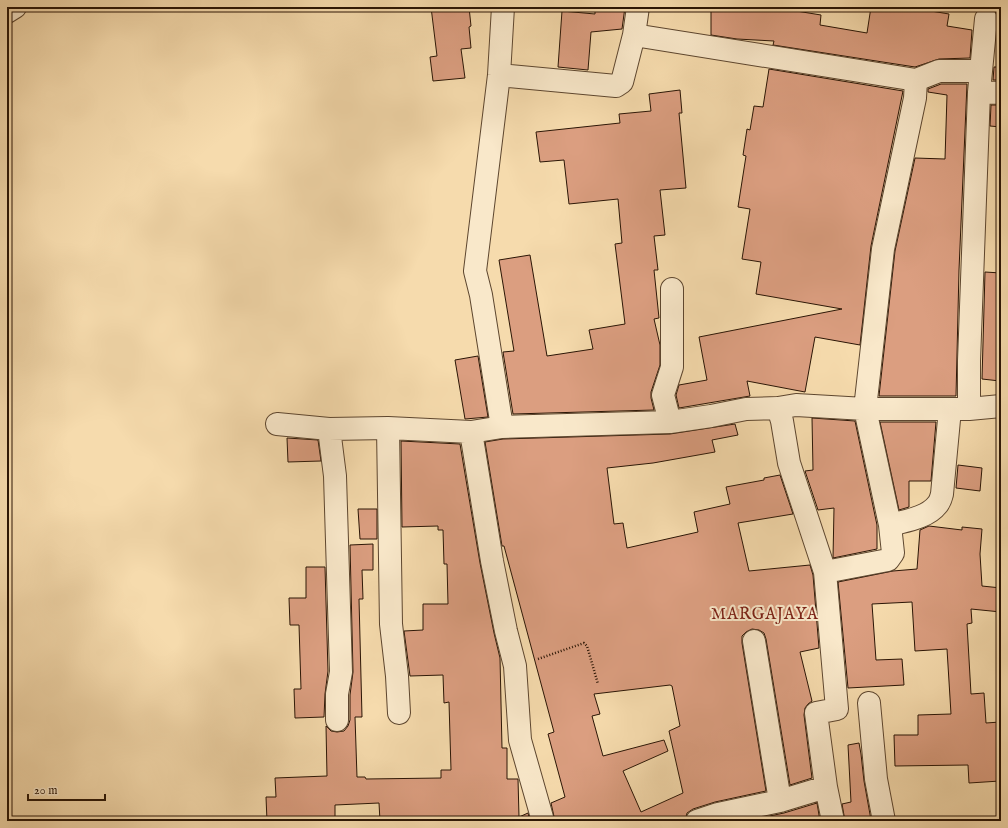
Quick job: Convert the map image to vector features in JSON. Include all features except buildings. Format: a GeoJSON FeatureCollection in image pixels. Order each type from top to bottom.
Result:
{"type":"FeatureCollection","features":[{"type":"Feature","properties":{"kind":"street"},"geometry":{"type":"LineString","coordinates":[[7,12],[15,7]]}},
{"type":"Feature","properties":{"kind":"street"},"geometry":{"type":"LineString","coordinates":[[502,427],[476,270],[499,75],[503,7]]}},
{"type":"Feature","properties":{"kind":"street"},"geometry":{"type":"LineString","coordinates":[[499,75],[616,86],[622,82],[634,35],[638,7]]}},
{"type":"Feature","properties":{"kind":"street"},"geometry":{"type":"LineString","coordinates":[[890,525],[919,516],[936,506],[940,501],[960,409],[969,348],[980,81],[986,19]]}},
{"type":"Feature","properties":{"kind":"street"},"geometry":{"type":"LineString","coordinates":[[634,35],[916,80],[939,71],[980,81],[1001,93]]}},
{"type":"Feature","properties":{"kind":"street"},"geometry":{"type":"LineString","coordinates":[[825,572],[888,560],[893,553],[890,525],[865,408],[883,249],[915,98],[916,80]]}},
{"type":"Feature","properties":{"kind":"street"},"geometry":{"type":"LineString","coordinates":[[670,422],[663,395],[672,367],[672,289]]}},
{"type":"Feature","properties":{"kind":"street"},"geometry":{"type":"LineString","coordinates":[[277,424],[329,429],[388,428],[471,432],[502,427],[670,422],[746,409],[778,408],[796,405],[865,408],[960,409],[1001,406]]}},
{"type":"Feature","properties":{"kind":"street"},"geometry":{"type":"LineString","coordinates":[[778,408],[782,421],[789,463],[825,572],[837,709],[816,713],[826,787],[833,821]]}},
{"type":"Feature","properties":{"kind":"street"},"geometry":{"type":"LineString","coordinates":[[388,428],[391,624],[397,676],[399,713]]}},
{"type":"Feature","properties":{"kind":"street"},"geometry":{"type":"LineString","coordinates":[[329,429],[335,476],[341,672],[337,694],[337,720]]}},
{"type":"Feature","properties":{"kind":"street"},"geometry":{"type":"LineString","coordinates":[[471,432],[492,561],[506,631],[515,666],[520,740],[543,821]]}},
{"type":"Feature","properties":{"kind":"street"},"geometry":{"type":"LineString","coordinates":[[754,640],[780,801]]}},
{"type":"Feature","properties":{"kind":"street"},"geometry":{"type":"LineString","coordinates":[[869,703],[876,779],[884,821]]}},
{"type":"Feature","properties":{"kind":"street"},"geometry":{"type":"LineString","coordinates":[[698,821],[718,814],[780,801],[826,787]]}},
{"type":"Feature","properties":{"kind":"path"},"geometry":{"type":"LineString","coordinates":[[515,666],[584,643],[598,684]]}},
{"type":"Feature","properties":{"kind":"district","name":"MARGAJAYA"},"geometry":{"type":"Point","coordinates":[765,615]}}]}
